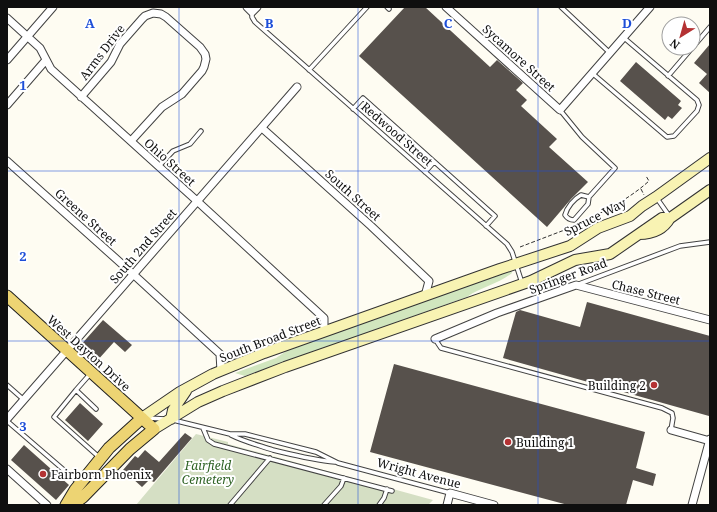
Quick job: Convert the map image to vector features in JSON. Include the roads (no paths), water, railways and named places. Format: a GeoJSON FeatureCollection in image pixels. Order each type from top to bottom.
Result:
{"type":"FeatureCollection","features":[{"type":"Feature","properties":{"kind":"main road","name":"West Dayton Drive"},"geometry":{"type":"LineString","coordinates":[[7,296],[154,429]]}},
{"type":"Feature","properties":{"kind":"main road","name":"South Broad Street"},"geometry":{"type":"LineString","coordinates":[[66,505],[109,448],[142,418]]}},
{"type":"Feature","properties":{"kind":"main road"},"geometry":{"type":"LineString","coordinates":[[72,505],[83,497],[130,449],[154,429]]}},
{"type":"Feature","properties":{"kind":"street"},"geometry":{"type":"LineString","coordinates":[[7,60],[54,7]]}},
{"type":"Feature","properties":{"kind":"street","name":"Sycamore Street"},"geometry":{"type":"LineString","coordinates":[[446,7],[560,110]]}},
{"type":"Feature","properties":{"kind":"street"},"geometry":{"type":"LineString","coordinates":[[560,110],[650,7]]}},
{"type":"Feature","properties":{"kind":"street","name":"Arms Drive"},"geometry":{"type":"LineString","coordinates":[[81,97],[111,62],[120,44],[145,16],[153,13],[161,14],[180,29],[203,50],[206,59],[204,67],[182,94],[162,107],[131,141]]}},
{"type":"Feature","properties":{"kind":"street","name":"Ohio Street"},"geometry":{"type":"LineString","coordinates":[[7,18],[42,51],[51,70],[159,166],[324,318],[324,332]]}},
{"type":"Feature","properties":{"kind":"street"},"geometry":{"type":"LineString","coordinates":[[7,105],[46,60]]}},
{"type":"Feature","properties":{"kind":"street","name":"South 2nd Street"},"geometry":{"type":"LineString","coordinates":[[7,420],[297,87]]}},
{"type":"Feature","properties":{"kind":"street","name":"South Street"},"geometry":{"type":"LineString","coordinates":[[262,128],[371,226],[429,281],[425,296]]}},
{"type":"Feature","properties":{"kind":"street","name":"Spruce Way"},"geometry":{"type":"LineString","coordinates":[[520,262],[570,246],[598,228],[630,216],[710,158]]}},
{"type":"Feature","properties":{"kind":"street","name":"Greene Street"},"geometry":{"type":"LineString","coordinates":[[7,161],[220,354],[221,371]]}},
{"type":"Feature","properties":{"kind":"street"},"geometry":{"type":"LineString","coordinates":[[154,429],[198,402],[223,390],[527,283],[575,260],[610,254],[639,234],[649,231],[670,218],[710,190]]}},
{"type":"Feature","properties":{"kind":"street","name":"South Broad Street"},"geometry":{"type":"LineString","coordinates":[[142,418],[188,388],[221,371],[264,353],[520,262]]}},
{"type":"Feature","properties":{"kind":"street","name":"Chase Street"},"geometry":{"type":"LineString","coordinates":[[576,285],[710,320]]}},
{"type":"Feature","properties":{"kind":"street","name":"Springer Road"},"geometry":{"type":"LineString","coordinates":[[435,339],[576,285]]}},
{"type":"Feature","properties":{"kind":"street"},"geometry":{"type":"LineString","coordinates":[[171,419],[174,410],[188,388]]}},
{"type":"Feature","properties":{"kind":"street"},"geometry":{"type":"LineString","coordinates":[[671,430],[710,440],[692,505]]}},
{"type":"Feature","properties":{"kind":"street"},"geometry":{"type":"LineString","coordinates":[[7,469],[47,505]]}},
{"type":"Feature","properties":{"kind":"street"},"geometry":{"type":"LineString","coordinates":[[447,505],[450,493]]}},
{"type":"Feature","properties":{"kind":"street","name":"Wright Avenue"},"geometry":{"type":"LineString","coordinates":[[450,493],[494,505]]}},
{"type":"Feature","properties":{"kind":"lane"},"geometry":{"type":"LineString","coordinates":[[309,70],[368,7]]}},
{"type":"Feature","properties":{"kind":"lane"},"geometry":{"type":"LineString","coordinates":[[561,7],[610,53]]}},
{"type":"Feature","properties":{"kind":"lane","name":"Redwood Street"},"geometry":{"type":"LineString","coordinates":[[252,9],[252,17],[255,22],[507,244],[520,262],[527,283]]}},
{"type":"Feature","properties":{"kind":"lane"},"geometry":{"type":"LineString","coordinates":[[701,37],[710,27]]}},
{"type":"Feature","properties":{"kind":"lane"},"geometry":{"type":"LineString","coordinates":[[592,73],[667,137],[674,136],[698,110],[699,105],[697,100],[623,37]]}},
{"type":"Feature","properties":{"kind":"lane"},"geometry":{"type":"LineString","coordinates":[[668,76],[685,56]]}},
{"type":"Feature","properties":{"kind":"lane"},"geometry":{"type":"LineString","coordinates":[[353,109],[363,98],[495,216],[486,226]]}},
{"type":"Feature","properties":{"kind":"lane"},"geometry":{"type":"LineString","coordinates":[[560,110],[586,141],[615,168],[589,197],[588,204],[574,220],[567,218],[565,215],[566,210],[576,198],[581,195],[589,197]]}},
{"type":"Feature","properties":{"kind":"lane"},"geometry":{"type":"LineString","coordinates":[[159,166],[171,153],[190,144],[201,131]]}},
{"type":"Feature","properties":{"kind":"lane"},"geometry":{"type":"LineString","coordinates":[[425,172],[434,162]]}},
{"type":"Feature","properties":{"kind":"lane"},"geometry":{"type":"LineString","coordinates":[[656,198],[670,218]]}},
{"type":"Feature","properties":{"kind":"lane","name":"Springer Road"},"geometry":{"type":"LineString","coordinates":[[576,285],[680,246],[710,242]]}},
{"type":"Feature","properties":{"kind":"lane"},"geometry":{"type":"LineString","coordinates":[[435,339],[441,348],[662,408],[672,413],[674,418],[671,430]]}},
{"type":"Feature","properties":{"kind":"lane"},"geometry":{"type":"LineString","coordinates":[[91,372],[54,417],[101,458]]}},
{"type":"Feature","properties":{"kind":"lane"},"geometry":{"type":"LineString","coordinates":[[7,385],[24,400]]}},
{"type":"Feature","properties":{"kind":"lane"},"geometry":{"type":"LineString","coordinates":[[76,390],[96,409]]}},
{"type":"Feature","properties":{"kind":"lane","name":"Wright Avenue"},"geometry":{"type":"LineString","coordinates":[[142,418],[171,419],[230,434],[245,434],[316,452],[338,463]]}},
{"type":"Feature","properties":{"kind":"lane"},"geometry":{"type":"LineString","coordinates":[[7,420],[81,484]]}},
{"type":"Feature","properties":{"kind":"lane"},"geometry":{"type":"LineString","coordinates":[[203,428],[208,440],[214,444],[392,491]]}},
{"type":"Feature","properties":{"kind":"lane","name":"Wright Avenue"},"geometry":{"type":"LineString","coordinates":[[230,434],[243,441],[315,461],[338,463],[450,493]]}},
{"type":"Feature","properties":{"kind":"lane"},"geometry":{"type":"LineString","coordinates":[[230,505],[270,458]]}},
{"type":"Feature","properties":{"kind":"lane"},"geometry":{"type":"LineString","coordinates":[[324,505],[341,486],[344,478]]}},
{"type":"Feature","properties":{"kind":"lane"},"geometry":{"type":"LineString","coordinates":[[379,505],[384,498],[386,489]]}},
{"type":"Feature","properties":{"kind":"place","name":"Building 2"},"geometry":{"type":"Point","coordinates":[654,385]}},
{"type":"Feature","properties":{"kind":"place","name":"Building 1"},"geometry":{"type":"Point","coordinates":[508,442]}},
{"type":"Feature","properties":{"kind":"place","name":"Fairborn Phoenix"},"geometry":{"type":"Point","coordinates":[43,474]}},
{"type":"Feature","properties":{"kind":"park label","name":"Fairfield Cemetery"},"geometry":{"type":"Point","coordinates":[208,472]}}]}
